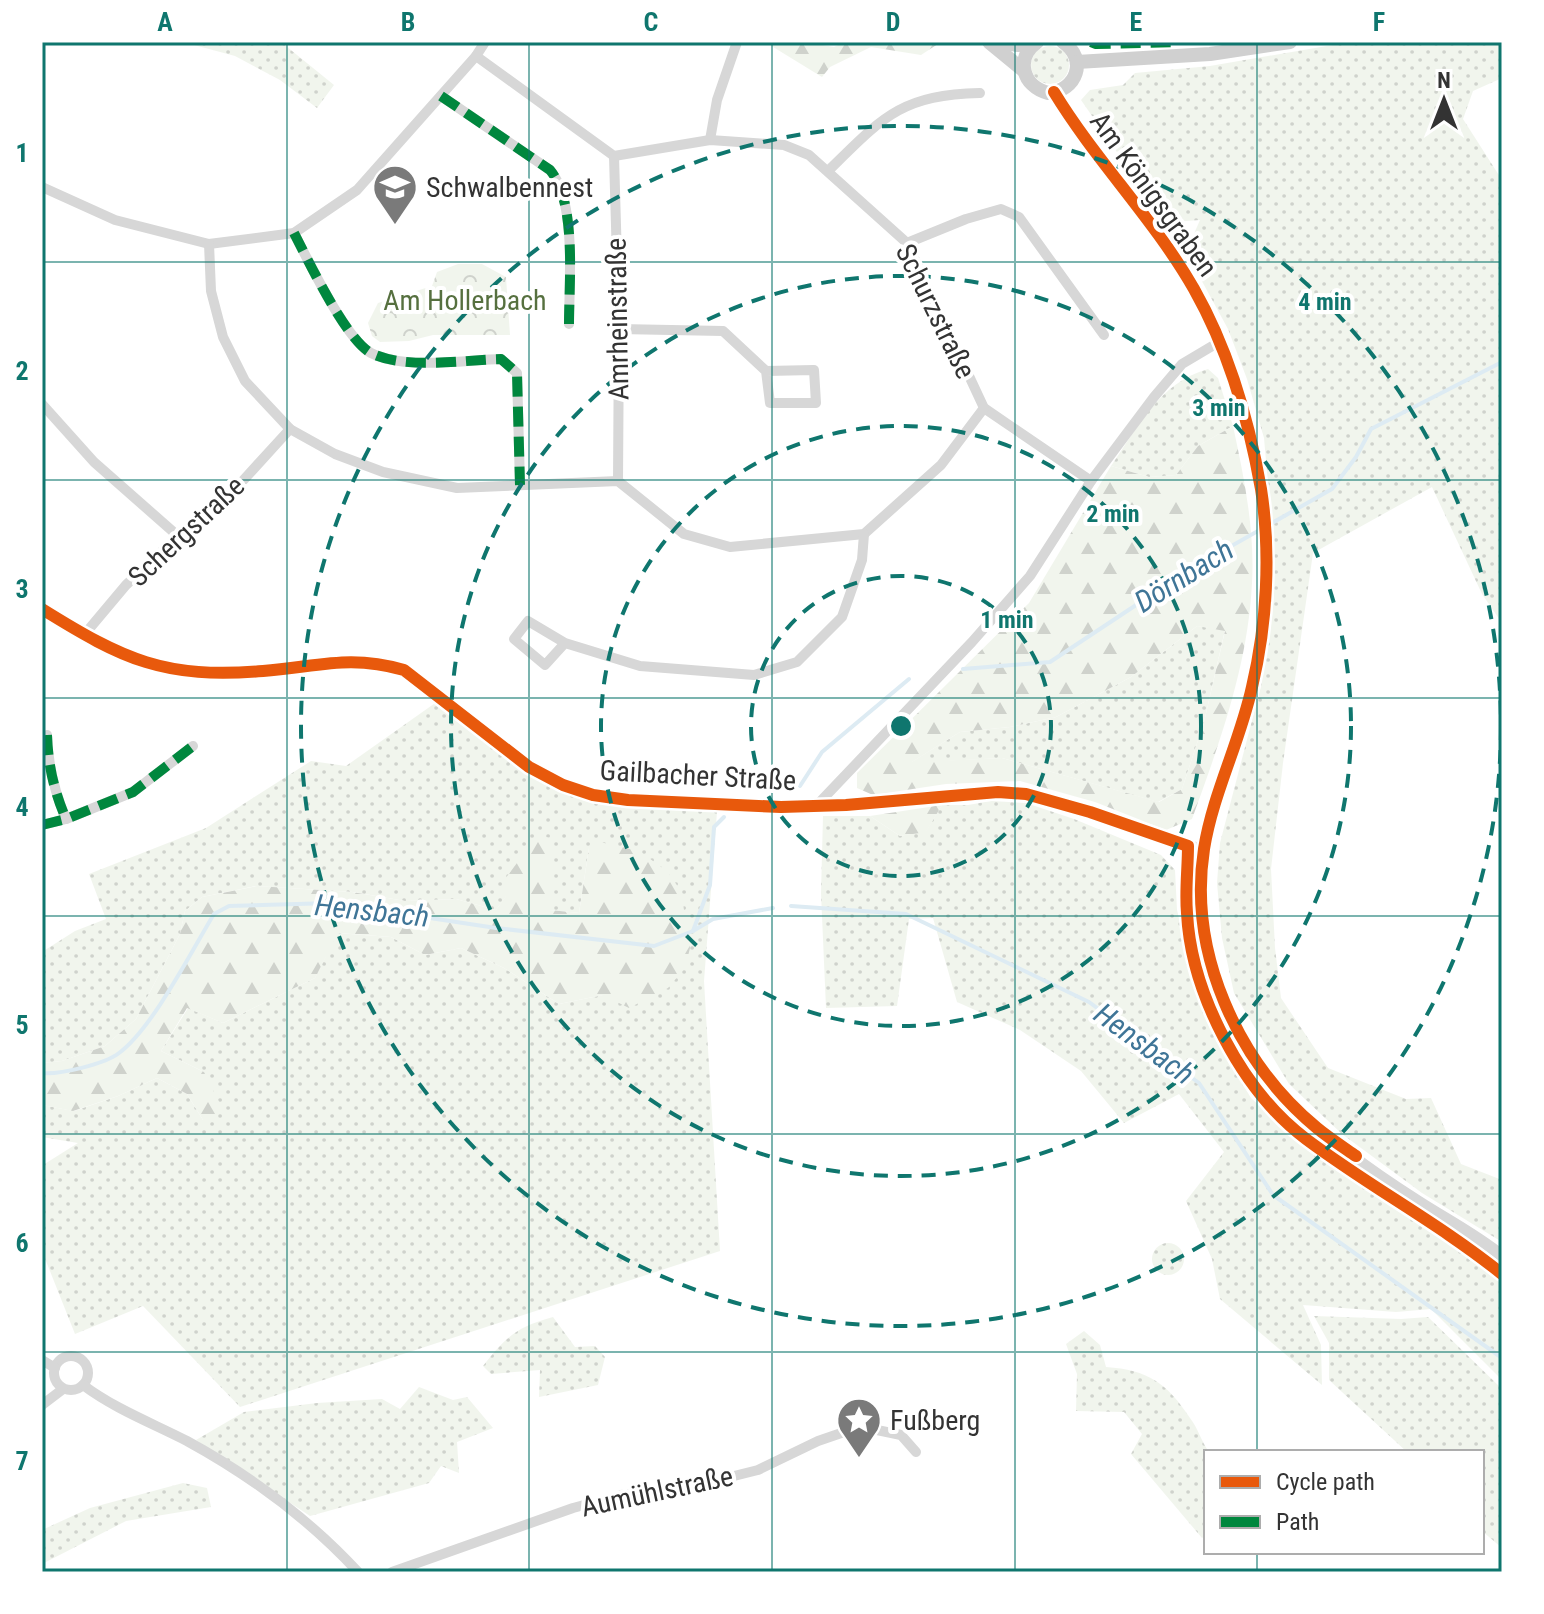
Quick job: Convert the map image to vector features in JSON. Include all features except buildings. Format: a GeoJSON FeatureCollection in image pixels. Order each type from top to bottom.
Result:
{"type":"FeatureCollection","features":[{"type":"Feature","properties":{"kind":"main road"},"geometry":{"type":"LineString","coordinates":[[989,42],[1023,70],[1036,88],[1060,90],[1071,83],[1077,66],[1074,52],[1063,42]]}},
{"type":"Feature","properties":{"kind":"main road"},"geometry":{"type":"LineString","coordinates":[[998,42],[1018,45],[1036,42]]}},
{"type":"Feature","properties":{"kind":"main road"},"geometry":{"type":"LineString","coordinates":[[1023,70],[1027,52],[1036,42]]}},
{"type":"Feature","properties":{"kind":"main road"},"geometry":{"type":"LineString","coordinates":[[1077,66],[1210,54],[1290,42]]}},
{"type":"Feature","properties":{"kind":"street"},"geometry":{"type":"LineString","coordinates":[[42,187],[115,220],[209,244],[294,233],[357,190],[485,42]]}},
{"type":"Feature","properties":{"kind":"street"},"geometry":{"type":"LineString","coordinates":[[710,140],[717,100],[737,42]]}},
{"type":"Feature","properties":{"kind":"street"},"geometry":{"type":"LineString","coordinates":[[476,56],[614,156]]}},
{"type":"Feature","properties":{"kind":"street","name":"Am Königsgraben"},"geometry":{"type":"LineString","coordinates":[[1060,90],[1067,114],[1162,240],[1194,288],[1219,342],[1241,406],[1261,492],[1266,551],[1265,600],[1252,687],[1204,851],[1201,908],[1209,963],[1218,990],[1267,1075],[1316,1127],[1413,1199],[1485,1242],[1502,1256]]}},
{"type":"Feature","properties":{"kind":"street"},"geometry":{"type":"LineString","coordinates":[[829,170],[867,133],[896,111],[944,94],[980,93]]}},
{"type":"Feature","properties":{"kind":"street"},"geometry":{"type":"LineString","coordinates":[[441,96],[550,170],[560,182],[567,205],[569,324]]}},
{"type":"Feature","properties":{"kind":"street","name":"Schurzstraße"},"geometry":{"type":"LineString","coordinates":[[614,156],[710,140],[784,145],[809,155],[907,243],[984,408],[1091,481]]}},
{"type":"Feature","properties":{"kind":"street","name":"Amrheinstraße"},"geometry":{"type":"LineString","coordinates":[[614,156],[619,329],[618,481]]}},
{"type":"Feature","properties":{"kind":"street"},"geometry":{"type":"LineString","coordinates":[[907,243],[966,219],[1001,209],[1019,217],[1104,335]]}},
{"type":"Feature","properties":{"kind":"street"},"geometry":{"type":"LineString","coordinates":[[294,233],[342,322],[369,352],[404,362],[501,359],[517,373],[520,485]]}},
{"type":"Feature","properties":{"kind":"street"},"geometry":{"type":"LineString","coordinates":[[209,244],[211,291],[223,337],[245,381],[290,429],[335,454],[383,472],[457,488],[618,481],[684,534],[730,547],[864,534],[941,465],[984,408]]}},
{"type":"Feature","properties":{"kind":"street"},"geometry":{"type":"LineString","coordinates":[[619,329],[723,331],[766,371],[770,403],[816,403],[814,370],[766,371]]}},
{"type":"Feature","properties":{"kind":"street"},"geometry":{"type":"LineString","coordinates":[[818,804],[972,642],[1030,576],[1091,481],[1182,364],[1219,342]]}},
{"type":"Feature","properties":{"kind":"street"},"geometry":{"type":"LineString","coordinates":[[42,404],[94,462],[178,536]]}},
{"type":"Feature","properties":{"kind":"street","name":"Schergstraße"},"geometry":{"type":"LineString","coordinates":[[84,635],[126,585],[238,486],[290,429]]}},
{"type":"Feature","properties":{"kind":"street"},"geometry":{"type":"LineString","coordinates":[[565,643],[545,665],[514,639],[528,621],[565,643],[640,666],[754,675],[797,662],[842,617],[862,560],[864,534]]}},
{"type":"Feature","properties":{"kind":"street","name":"Gailbacher Straße"},"geometry":{"type":"LineString","coordinates":[[42,609],[124,656],[160,668],[195,672],[262,671],[351,660],[381,663],[404,670],[529,767],[563,785],[593,795],[748,807],[846,805],[998,792],[1026,794],[1204,851]]}},
{"type":"Feature","properties":{"kind":"street"},"geometry":{"type":"LineString","coordinates":[[47,735],[48,762],[55,793],[66,819]]}},
{"type":"Feature","properties":{"kind":"street"},"geometry":{"type":"LineString","coordinates":[[42,825],[66,819],[133,792],[193,746]]}},
{"type":"Feature","properties":{"kind":"street"},"geometry":{"type":"LineString","coordinates":[[42,1405],[63,1389],[75,1390],[83,1385],[87,1380],[87,1368],[80,1359],[62,1359],[55,1368],[55,1378],[63,1389]]}},
{"type":"Feature","properties":{"kind":"street"},"geometry":{"type":"LineString","coordinates":[[42,1360],[55,1368]]}},
{"type":"Feature","properties":{"kind":"street"},"geometry":{"type":"LineString","coordinates":[[83,1385],[187,1441],[293,1509],[328,1539],[358,1572]]}},
{"type":"Feature","properties":{"kind":"street","name":"Aumühlstraße"},"geometry":{"type":"LineString","coordinates":[[392,1572],[585,1505],[621,1495],[706,1483],[758,1470],[818,1441],[850,1430],[877,1430],[901,1435],[916,1452]]}},
{"type":"Feature","properties":{"kind":"green space"},"geometry":{"type":"Polygon","coordinates":[[[183,42],[281,42],[334,85],[317,108],[280,80],[235,56],[183,42]]]}},
{"type":"Feature","properties":{"kind":"green space"},"geometry":{"type":"Polygon","coordinates":[[[765,42],[806,42],[834,47],[844,42],[941,42],[921,55],[871,47],[830,67],[822,77],[765,42]]]}},
{"type":"Feature","properties":{"kind":"green space"},"geometry":{"type":"Polygon","coordinates":[[[1350,42],[1502,42],[1502,78],[1473,91],[1463,119],[1502,180],[1502,623],[1482,594],[1432,487],[1313,553],[1271,869],[1281,998],[1328,1068],[1406,1099],[1431,1098],[1461,1164],[1502,1180],[1502,1242],[1422,1193],[1342,1134],[1289,1084],[1234,993],[1222,938],[1217,883],[1220,843],[1261,686],[1274,598],[1274,552],[1264,438],[1228,329],[1186,252],[1200,220],[1173,222],[1157,210],[1081,100],[1090,90],[1123,85],[1135,73],[1210,66],[1350,42]]]}},
{"type":"Feature","properties":{"kind":"green space"},"geometry":{"type":"Polygon","coordinates":[[[1050,46],[1063,52],[1069,65],[1063,78],[1050,84],[1037,78],[1031,65],[1037,52],[1050,46]]]}},
{"type":"Feature","properties":{"kind":"green space","name":"Am Hollerbach"},"geometry":{"type":"Polygon","coordinates":[[[458,264],[482,264],[506,277],[510,335],[433,335],[409,341],[380,342],[372,336],[368,323],[378,303],[432,286],[437,272],[458,264]]]}},
{"type":"Feature","properties":{"kind":"green space"},"geometry":{"type":"Polygon","coordinates":[[[1208,369],[1218,378],[1233,426],[1198,446],[1176,475],[1149,477],[1111,466],[1151,408],[1163,396],[1191,376],[1208,369]]]}},
{"type":"Feature","properties":{"kind":"green space"},"geometry":{"type":"Polygon","coordinates":[[[1233,426],[1248,504],[1252,583],[1239,673],[1192,819],[1166,830],[1095,802],[1020,781],[946,784],[873,795],[857,788],[857,773],[1029,603],[1111,466],[1149,477],[1176,475],[1198,446],[1233,426]],[[1197,626],[1131,677],[1056,717],[1010,727],[960,732],[912,762],[1002,758],[1159,802],[1182,789],[1204,722],[1225,631],[1197,626]]]}},
{"type":"Feature","properties":{"kind":"green space"},"geometry":{"type":"Polygon","coordinates":[[[1197,626],[1225,630],[1204,722],[1182,789],[1158,802],[1002,758],[910,763],[960,732],[1010,727],[1056,717],[1131,677],[1197,626]]]}},
{"type":"Feature","properties":{"kind":"green space"},"geometry":{"type":"Polygon","coordinates":[[[438,701],[525,771],[583,800],[717,812],[704,981],[720,1251],[240,1407],[143,1306],[75,1334],[42,1251],[42,1175],[43,1165],[78,1143],[42,1137],[42,1105],[74,1111],[157,1078],[187,1094],[203,1120],[204,1072],[161,1051],[188,1008],[223,1023],[315,978],[337,933],[391,937],[425,955],[461,948],[504,968],[559,1004],[603,995],[589,848],[579,913],[550,910],[550,838],[496,910],[456,899],[405,901],[353,892],[256,886],[202,897],[185,911],[180,934],[136,1019],[105,1046],[62,1061],[42,1063],[42,952],[75,931],[106,919],[89,874],[206,828],[311,761],[346,766],[438,701]]]}},
{"type":"Feature","properties":{"kind":"green space"},"geometry":{"type":"Polygon","coordinates":[[[991,801],[1026,803],[1074,819],[1161,855],[1175,870],[1177,910],[1200,1001],[1216,1040],[1251,1098],[1300,1143],[1460,1249],[1502,1283],[1502,1380],[1431,1309],[1396,1312],[1303,1305],[1321,1345],[1322,1385],[1220,1299],[1212,1259],[1186,1201],[1224,1152],[1179,1094],[1124,1123],[1081,1071],[1020,1030],[957,1002],[933,918],[909,919],[897,1006],[826,1008],[821,893],[823,816],[870,816],[900,836],[926,831],[942,805],[991,801]]]}},
{"type":"Feature","properties":{"kind":"green space"},"geometry":{"type":"Polygon","coordinates":[[[942,805],[926,832],[900,836],[870,816],[942,805]]]}},
{"type":"Feature","properties":{"kind":"green space"},"geometry":{"type":"Polygon","coordinates":[[[538,835],[550,838],[550,910],[579,913],[589,848],[600,842],[639,851],[667,871],[681,891],[690,948],[685,968],[668,988],[629,1008],[603,995],[559,1004],[504,968],[461,948],[425,955],[391,937],[338,933],[315,978],[223,1023],[187,1008],[161,1051],[204,1072],[224,1112],[203,1120],[187,1094],[157,1078],[118,1096],[73,1111],[42,1105],[42,1063],[62,1061],[105,1046],[136,1019],[180,934],[185,911],[202,897],[257,886],[352,892],[405,901],[456,899],[496,910],[506,896],[505,879],[538,835]]]}},
{"type":"Feature","properties":{"kind":"green space"},"geometry":{"type":"Polygon","coordinates":[[[1168,1243],[1179,1248],[1184,1259],[1179,1270],[1168,1275],[1157,1270],[1152,1259],[1157,1248],[1168,1243]]]}},
{"type":"Feature","properties":{"kind":"green space"},"geometry":{"type":"Polygon","coordinates":[[[1314,1316],[1428,1317],[1502,1389],[1502,1548],[1484,1533],[1484,1450],[1405,1450],[1329,1380],[1329,1343],[1314,1316]]]}},
{"type":"Feature","properties":{"kind":"green space"},"geometry":{"type":"Polygon","coordinates":[[[553,1317],[575,1347],[595,1346],[605,1357],[598,1385],[539,1397],[540,1370],[491,1374],[483,1366],[513,1334],[553,1317]]]}},
{"type":"Feature","properties":{"kind":"green space"},"geometry":{"type":"Polygon","coordinates":[[[1084,1331],[1100,1345],[1106,1367],[1134,1371],[1155,1380],[1182,1406],[1208,1450],[1204,1450],[1202,1538],[1131,1454],[1142,1434],[1124,1412],[1076,1411],[1077,1374],[1066,1344],[1084,1331]]]}},
{"type":"Feature","properties":{"kind":"green space"},"geometry":{"type":"Polygon","coordinates":[[[419,1387],[453,1400],[467,1397],[493,1428],[457,1442],[459,1473],[441,1466],[429,1483],[310,1516],[196,1440],[244,1412],[382,1399],[400,1409],[419,1387]]]}},
{"type":"Feature","properties":{"kind":"green space"},"geometry":{"type":"Polygon","coordinates":[[[183,1483],[207,1488],[211,1507],[126,1521],[42,1564],[42,1530],[90,1508],[183,1483]]]}},
{"type":"Feature","properties":{"kind":"waterway","name":"Dörnbach"},"geometry":{"type":"LineString","coordinates":[[963,669],[1050,662],[1189,570],[1332,489],[1356,457],[1371,429],[1502,362]]}},
{"type":"Feature","properties":{"kind":"waterway","name":"Dörnbach"},"geometry":{"type":"LineString","coordinates":[[800,786],[822,752],[909,679]]}},
{"type":"Feature","properties":{"kind":"waterway","name":"Dörnbach"},"geometry":{"type":"LineString","coordinates":[[693,931],[710,885],[714,827],[724,817]]}},
{"type":"Feature","properties":{"kind":"waterway","name":"Hensbach"},"geometry":{"type":"LineString","coordinates":[[42,1073],[82,1068],[103,1061],[132,1042],[183,968],[214,914],[229,906],[331,903],[496,928],[654,946],[693,931],[713,919],[773,908]]}},
{"type":"Feature","properties":{"kind":"waterway","name":"Hensbach"},"geometry":{"type":"LineString","coordinates":[[791,906],[906,914],[1089,1002],[1199,1083],[1273,1195],[1502,1358]]}},
{"type":"Feature","properties":{"kind":"marked path"},"geometry":{"type":"LineString","coordinates":[[1091,42],[1180,42]]}},
{"type":"Feature","properties":{"kind":"marked path"},"geometry":{"type":"LineString","coordinates":[[441,96],[550,170],[559,184],[570,243],[569,324]]}},
{"type":"Feature","properties":{"kind":"marked path"},"geometry":{"type":"LineString","coordinates":[[294,233],[339,316],[350,333],[371,353],[417,363],[501,359],[517,373],[520,485]]}},
{"type":"Feature","properties":{"kind":"marked path"},"geometry":{"type":"LineString","coordinates":[[47,735],[52,778],[66,819]]}},
{"type":"Feature","properties":{"kind":"marked path"},"geometry":{"type":"LineString","coordinates":[[42,825],[66,819],[133,792],[193,746]]}},
{"type":"Feature","properties":{"kind":"cycle path"},"geometry":{"type":"LineString","coordinates":[[1054,92],[1161,238],[1194,289],[1227,361],[1243,412],[1264,513],[1267,563],[1264,614],[1247,707],[1208,828],[1201,888],[1204,927],[1224,1002],[1263,1071],[1317,1128],[1356,1156]]}},
{"type":"Feature","properties":{"kind":"cycle path"},"geometry":{"type":"LineString","coordinates":[[42,609],[122,653],[171,668],[228,673],[349,662],[404,670],[529,767],[563,785],[593,795],[628,800],[781,807],[846,805],[998,792],[1026,794],[1090,812],[1188,846],[1187,913],[1198,975],[1224,1038],[1261,1095],[1306,1139],[1502,1274]]}},
{"type":"Feature","properties":{"kind":"place","name":"Schwalbennest"},"geometry":{"type":"Point","coordinates":[395,226]}},
{"type":"Feature","properties":{"kind":"place","name":"Fußberg"},"geometry":{"type":"Point","coordinates":[859,1459]}}]}
